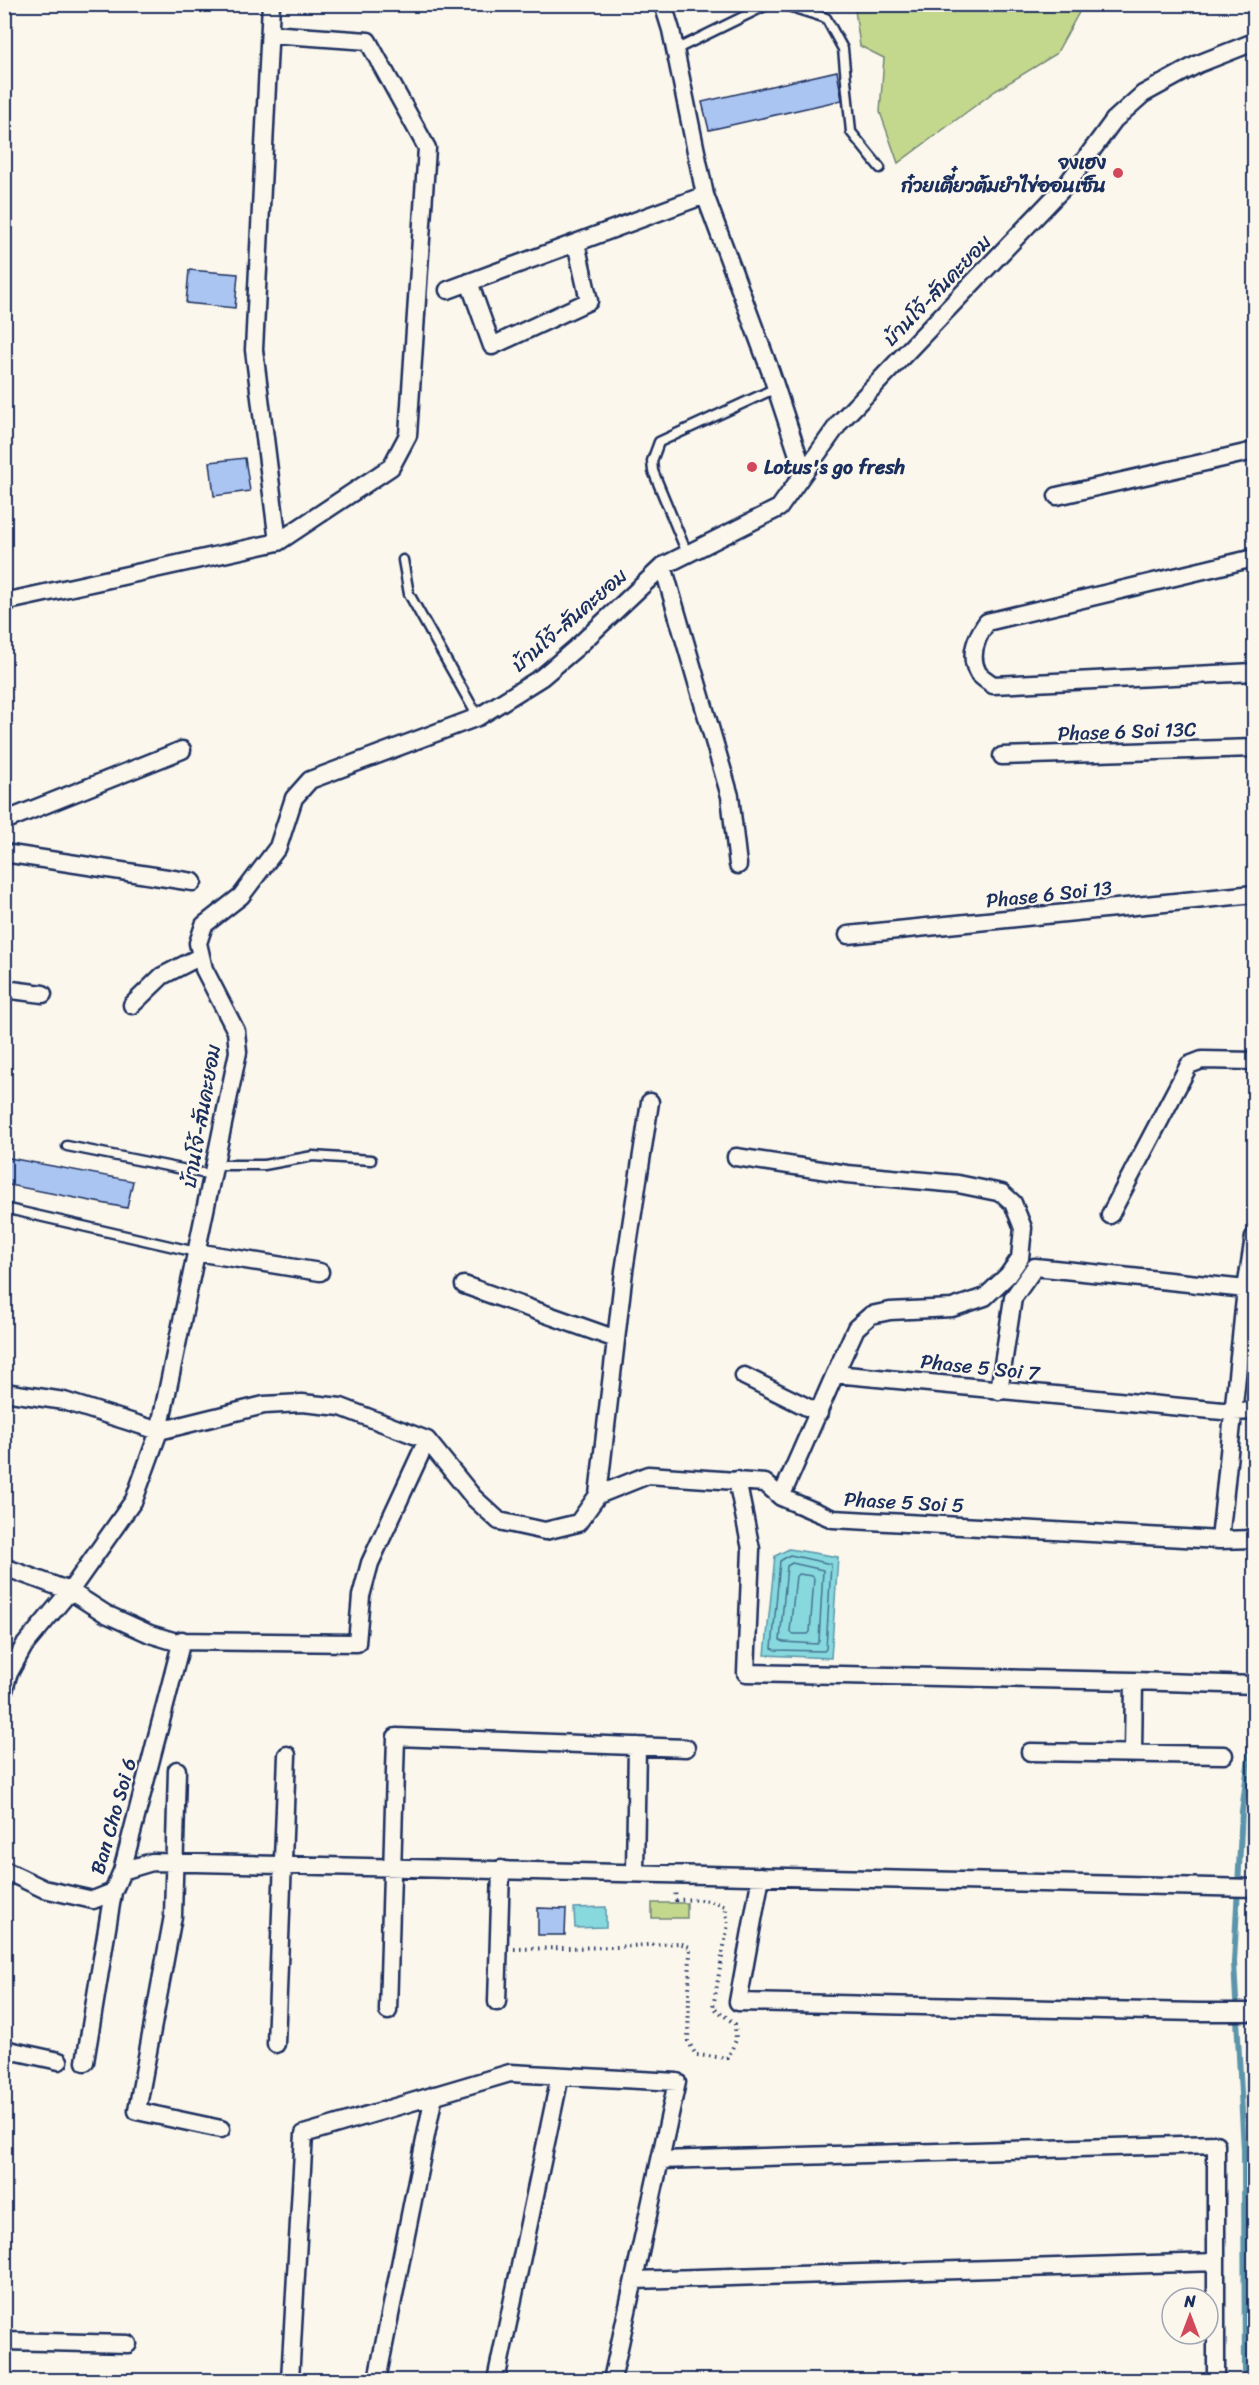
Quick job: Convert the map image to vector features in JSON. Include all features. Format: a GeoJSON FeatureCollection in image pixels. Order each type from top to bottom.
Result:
{"type":"FeatureCollection","features":[{"type":"Feature","properties":{"kind":"street"},"geometry":{"type":"LineString","coordinates":[[271,4],[254,350],[278,542]]}},
{"type":"Feature","properties":{"kind":"street"},"geometry":{"type":"LineString","coordinates":[[663,4],[671,30],[705,195],[776,388],[804,473]]}},
{"type":"Feature","properties":{"kind":"street"},"geometry":{"type":"LineString","coordinates":[[4,602],[278,542],[391,467],[408,435],[427,148],[368,41],[270,34]]}},
{"type":"Feature","properties":{"kind":"street","name":"บ้านโจ้-สันคะยอม"},"geometry":{"type":"LineString","coordinates":[[4,1691],[8,1676],[24,1646],[70,1591],[134,1500],[159,1431],[238,1052],[236,1031],[204,969],[198,943],[204,925],[241,896],[278,847],[294,798],[310,780],[478,717],[542,677],[663,566],[778,508],[840,422],[1067,184],[1114,120],[1143,94],[1198,64],[1254,42]]}},
{"type":"Feature","properties":{"kind":"street"},"geometry":{"type":"LineString","coordinates":[[448,290],[705,195]]}},
{"type":"Feature","properties":{"kind":"street"},"geometry":{"type":"LineString","coordinates":[[469,282],[492,346],[588,301],[576,243]]}},
{"type":"Feature","properties":{"kind":"street"},"geometry":{"type":"LineString","coordinates":[[1057,496],[1254,451]]}},
{"type":"Feature","properties":{"kind":"street"},"geometry":{"type":"LineString","coordinates":[[1254,558],[987,622],[976,638],[974,653],[978,673],[993,685],[1254,672]]}},
{"type":"Feature","properties":{"kind":"street"},"geometry":{"type":"LineString","coordinates":[[663,566],[730,796],[738,865]]}},
{"type":"Feature","properties":{"kind":"street","name":"Phase 6 Soi 13C"},"geometry":{"type":"LineString","coordinates":[[1002,756],[1254,748]]}},
{"type":"Feature","properties":{"kind":"street"},"geometry":{"type":"LineString","coordinates":[[4,821],[182,750]]}},
{"type":"Feature","properties":{"kind":"street"},"geometry":{"type":"LineString","coordinates":[[4,853],[193,882]]}},
{"type":"Feature","properties":{"kind":"street","name":"Phase 6 Soi 13"},"geometry":{"type":"LineString","coordinates":[[848,936],[1254,894]]}},
{"type":"Feature","properties":{"kind":"street"},"geometry":{"type":"LineString","coordinates":[[132,1005],[162,976],[201,956]]}},
{"type":"Feature","properties":{"kind":"street"},"geometry":{"type":"LineString","coordinates":[[4,989],[43,994]]}},
{"type":"Feature","properties":{"kind":"street"},"geometry":{"type":"LineString","coordinates":[[1110,1215],[1189,1065],[1202,1060],[1254,1061]]}},
{"type":"Feature","properties":{"kind":"street"},"geometry":{"type":"LineString","coordinates":[[4,1392],[64,1401],[159,1431],[264,1405],[302,1404],[341,1407],[427,1440],[474,1498],[499,1521],[545,1531],[578,1523],[598,1495],[624,1270],[650,1102]]}},
{"type":"Feature","properties":{"kind":"street"},"geometry":{"type":"LineString","coordinates":[[736,1156],[847,1174],[958,1184],[1002,1193],[1012,1203],[1023,1228],[1020,1258],[1008,1275],[985,1298],[952,1308],[890,1311],[871,1315],[856,1328],[781,1497]]}},
{"type":"Feature","properties":{"kind":"street"},"geometry":{"type":"LineString","coordinates":[[1220,1540],[1254,1237]]}},
{"type":"Feature","properties":{"kind":"street"},"geometry":{"type":"LineString","coordinates":[[196,1252],[320,1272]]}},
{"type":"Feature","properties":{"kind":"street"},"geometry":{"type":"LineString","coordinates":[[999,1391],[1013,1298],[1035,1267],[1250,1288]]}},
{"type":"Feature","properties":{"kind":"street"},"geometry":{"type":"LineString","coordinates":[[464,1285],[616,1339]]}},
{"type":"Feature","properties":{"kind":"street","name":"Phase 5 Soi 7"},"geometry":{"type":"LineString","coordinates":[[835,1374],[999,1391],[1254,1412]]}},
{"type":"Feature","properties":{"kind":"street"},"geometry":{"type":"LineString","coordinates":[[744,1376],[819,1413]]}},
{"type":"Feature","properties":{"kind":"street"},"geometry":{"type":"LineString","coordinates":[[4,1567],[70,1591],[106,1614],[150,1634],[173,1641],[357,1643],[361,1596],[370,1563],[427,1440]]}},
{"type":"Feature","properties":{"kind":"street","name":"Phase 5 Soi 5"},"geometry":{"type":"LineString","coordinates":[[598,1495],[648,1475],[737,1480],[765,1483],[781,1497],[833,1519],[1220,1540],[1254,1539]]}},
{"type":"Feature","properties":{"kind":"street"},"geometry":{"type":"LineString","coordinates":[[737,1480],[751,1549],[746,1672],[1254,1684]]}},
{"type":"Feature","properties":{"kind":"street","name":"Ban Cho Soi 6"},"geometry":{"type":"LineString","coordinates":[[4,1870],[44,1889],[93,1900],[113,1892],[122,1872],[182,1640]]}},
{"type":"Feature","properties":{"kind":"street"},"geometry":{"type":"LineString","coordinates":[[1133,1753],[1134,1681]]}},
{"type":"Feature","properties":{"kind":"street"},"geometry":{"type":"LineString","coordinates":[[388,2011],[396,1737],[686,1748]]}},
{"type":"Feature","properties":{"kind":"street"},"geometry":{"type":"LineString","coordinates":[[635,1872],[637,1746]]}},
{"type":"Feature","properties":{"kind":"street"},"geometry":{"type":"LineString","coordinates":[[1030,1752],[1224,1755]]}},
{"type":"Feature","properties":{"kind":"street"},"geometry":{"type":"LineString","coordinates":[[276,2044],[286,1755]]}},
{"type":"Feature","properties":{"kind":"street"},"geometry":{"type":"LineString","coordinates":[[177,1770],[173,1916],[137,2111],[221,2129]]}},
{"type":"Feature","properties":{"kind":"street"},"geometry":{"type":"LineString","coordinates":[[122,1872],[152,1862],[173,1862],[1252,1888]]}},
{"type":"Feature","properties":{"kind":"street"},"geometry":{"type":"LineString","coordinates":[[497,2002],[501,1869]]}},
{"type":"Feature","properties":{"kind":"street"},"geometry":{"type":"LineString","coordinates":[[761,1876],[738,2002],[1253,2012]]}},
{"type":"Feature","properties":{"kind":"street"},"geometry":{"type":"LineString","coordinates":[[85,2062],[113,1892]]}},
{"type":"Feature","properties":{"kind":"street"},"geometry":{"type":"LineString","coordinates":[[4,2049],[59,2061]]}},
{"type":"Feature","properties":{"kind":"street"},"geometry":{"type":"LineString","coordinates":[[290,2380],[304,2134],[510,2073],[677,2082],[612,2380]]}},
{"type":"Feature","properties":{"kind":"street"},"geometry":{"type":"LineString","coordinates":[[496,2380],[560,2076]]}},
{"type":"Feature","properties":{"kind":"street"},"geometry":{"type":"LineString","coordinates":[[377,2380],[434,2095]]}},
{"type":"Feature","properties":{"kind":"street"},"geometry":{"type":"LineString","coordinates":[[660,2160],[1216,2144],[1216,2380]]}},
{"type":"Feature","properties":{"kind":"street"},"geometry":{"type":"LineString","coordinates":[[634,2280],[1216,2262]]}},
{"type":"Feature","properties":{"kind":"street"},"geometry":{"type":"LineString","coordinates":[[4,2340],[128,2344]]}},
{"type":"Feature","properties":{"kind":"lane"},"geometry":{"type":"LineString","coordinates":[[674,51],[769,4]]}},
{"type":"Feature","properties":{"kind":"lane"},"geometry":{"type":"LineString","coordinates":[[782,4],[826,18],[843,49],[851,132],[880,168]]}},
{"type":"Feature","properties":{"kind":"lane"},"geometry":{"type":"LineString","coordinates":[[687,553],[653,471],[652,461],[659,442],[776,388]]}},
{"type":"Feature","properties":{"kind":"lane"},"geometry":{"type":"LineString","coordinates":[[403,560],[409,594],[478,717]]}},
{"type":"Feature","properties":{"kind":"lane"},"geometry":{"type":"LineString","coordinates":[[67,1146],[213,1170],[264,1165],[313,1156],[371,1160]]}},
{"type":"Feature","properties":{"kind":"lane"},"geometry":{"type":"LineString","coordinates":[[4,1208],[196,1252]]}},
{"type":"Feature","properties":{"kind":"path"},"geometry":{"type":"LineString","coordinates":[[498,1950],[679,1943],[690,1947],[688,2041],[696,2055],[728,2058],[736,2040],[735,2024],[713,2007],[728,1924],[725,1906],[695,1899],[676,1900],[674,1873]]}},
{"type":"Feature","properties":{"kind":"green space"},"geometry":{"type":"Polygon","coordinates":[[[1083,4],[1056,54],[995,91],[898,163],[880,112],[884,58],[860,46],[855,10],[858,5],[1083,4]]]}},
{"type":"Feature","properties":{"kind":"green space"},"geometry":{"type":"Polygon","coordinates":[[[652,1903],[687,1903],[687,1918],[652,1918],[652,1903]]]}},
{"type":"Feature","properties":{"kind":"water"},"geometry":{"type":"Polygon","coordinates":[[[789,1549],[838,1557],[831,1658],[765,1655],[775,1556],[789,1549]]]}},
{"type":"Feature","properties":{"kind":"water"},"geometry":{"type":"Polygon","coordinates":[[[606,1907],[606,1927],[575,1928],[574,1908],[606,1907]]]}},
{"type":"Feature","properties":{"kind":"building"},"geometry":{"type":"Polygon","coordinates":[[[837,71],[842,100],[709,130],[702,102],[837,71]]]}},
{"type":"Feature","properties":{"kind":"building"},"geometry":{"type":"Polygon","coordinates":[[[189,270],[238,274],[235,308],[186,303],[189,270]]]}},
{"type":"Feature","properties":{"kind":"building"},"geometry":{"type":"Polygon","coordinates":[[[245,458],[250,491],[214,496],[210,462],[245,458]]]}},
{"type":"Feature","properties":{"kind":"building"},"geometry":{"type":"Polygon","coordinates":[[[4,1157],[133,1181],[127,1208],[4,1184],[4,1157]]]}},
{"type":"Feature","properties":{"kind":"building"},"geometry":{"type":"Polygon","coordinates":[[[538,1908],[566,1909],[565,1935],[538,1935],[538,1908]]]}},
{"type":"Feature","properties":{"kind":"waterway"},"geometry":{"type":"LineString","coordinates":[[1245,2380],[1244,2150],[1234,1962],[1242,1811],[1254,1719]]}},
{"type":"Feature","properties":{"kind":"place","name":"จงเฮง ก๋วยเตี๋ยวต้มยำไข่ออนเซ็น"},"geometry":{"type":"Point","coordinates":[1118,173]}},
{"type":"Feature","properties":{"kind":"place","name":"Lotus's go fresh"},"geometry":{"type":"Point","coordinates":[752,467]}}]}
